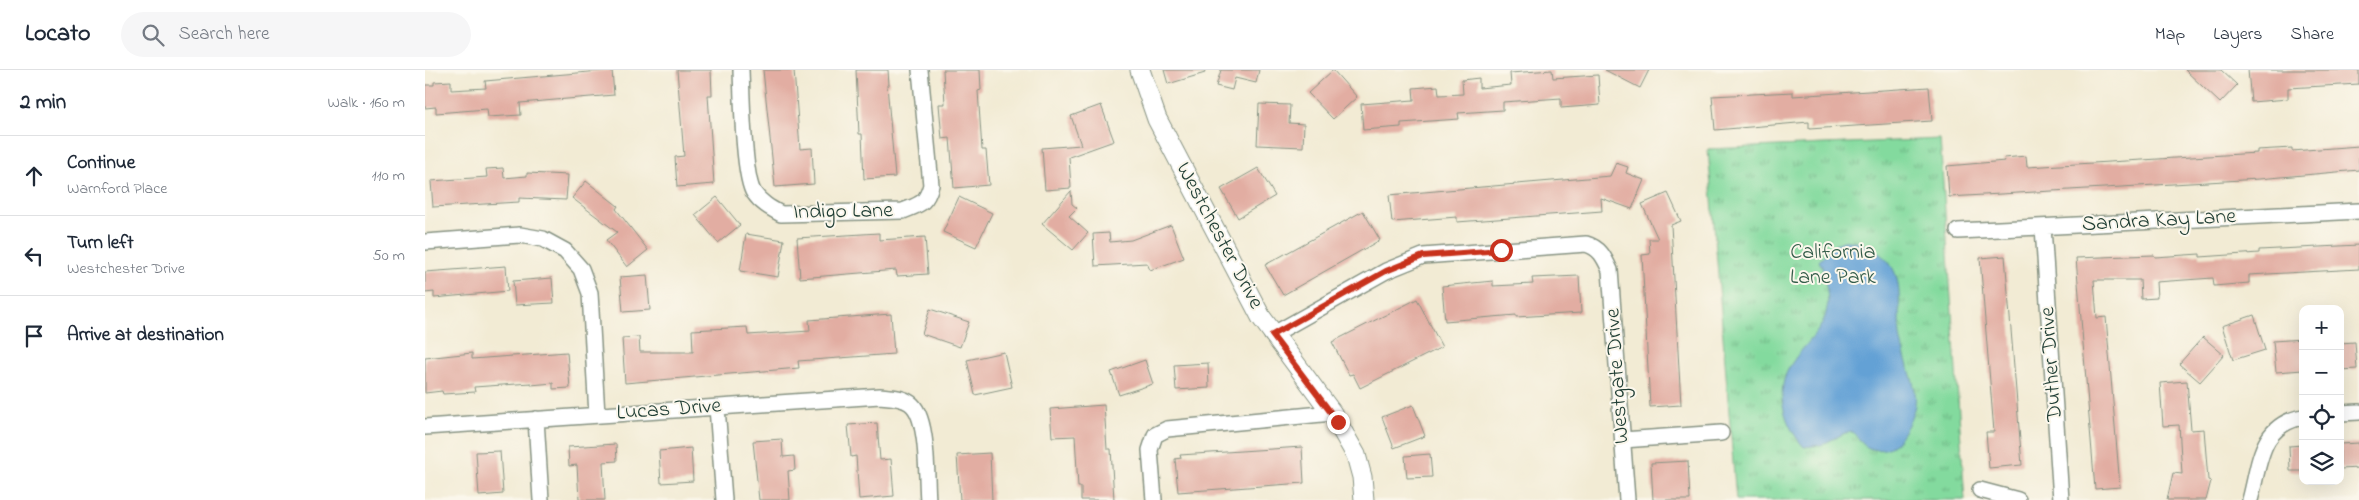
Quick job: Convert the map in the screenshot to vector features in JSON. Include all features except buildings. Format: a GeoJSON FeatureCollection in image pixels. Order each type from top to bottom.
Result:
{"type":"FeatureCollection","features":[{"type":"Feature","properties":{"kind":"street","name":"Indigo Lane"},"geometry":{"type":"LineString","coordinates":[[741,70],[747,175],[753,192],[766,206],[781,214],[903,211],[921,204],[928,197],[931,185],[920,70]]}},
{"type":"Feature","properties":{"kind":"street","name":"Westchester Drive"},"geometry":{"type":"LineString","coordinates":[[1140,70],[1157,119],[1272,335],[1332,413],[1356,455],[1362,477],[1364,500]]}},
{"type":"Feature","properties":{"kind":"street","name":"Sandra Kay Lane"},"geometry":{"type":"LineString","coordinates":[[1958,231],[2359,211]]}},
{"type":"Feature","properties":{"kind":"street","name":"Duther Drive"},"geometry":{"type":"LineString","coordinates":[[2043,227],[2061,500]]}},
{"type":"Feature","properties":{"kind":"street"},"geometry":{"type":"LineString","coordinates":[[425,242],[520,235],[543,238],[565,251],[581,269],[590,293],[597,415]]}},
{"type":"Feature","properties":{"kind":"street","name":"Westgate Drive"},"geometry":{"type":"LineString","coordinates":[[1272,335],[1386,271],[1423,256],[1586,244],[1602,253],[1610,270],[1627,500]]}},
{"type":"Feature","properties":{"kind":"street","name":"Lucas Drive"},"geometry":{"type":"LineString","coordinates":[[425,427],[881,396],[898,398],[911,403],[923,423],[928,500]]}},
{"type":"Feature","properties":{"kind":"street"},"geometry":{"type":"LineString","coordinates":[[717,407],[724,500]]}},
{"type":"Feature","properties":{"kind":"street"},"geometry":{"type":"LineString","coordinates":[[2344,414],[2359,412]]}},
{"type":"Feature","properties":{"kind":"street"},"geometry":{"type":"LineString","coordinates":[[1154,500],[1150,450],[1155,435],[1167,430],[1332,413]]}},
{"type":"Feature","properties":{"kind":"street"},"geometry":{"type":"LineString","coordinates":[[2250,500],[2266,440],[2281,424],[2299,418]]}},
{"type":"Feature","properties":{"kind":"street"},"geometry":{"type":"LineString","coordinates":[[536,420],[541,500]]}},
{"type":"Feature","properties":{"kind":"street"},"geometry":{"type":"LineString","coordinates":[[1623,440],[1721,433]]}},
{"type":"Feature","properties":{"kind":"street"},"geometry":{"type":"LineString","coordinates":[[1980,490],[2018,500]]}},
{"type":"Feature","properties":{"kind":"green space","name":"California Lane Park"},"geometry":{"type":"Polygon","coordinates":[[[1940,139],[1965,500],[1736,500],[1708,149],[1940,139]]]}},
{"type":"Feature","properties":{"kind":"water"},"geometry":{"type":"Polygon","coordinates":[[[1843,241],[1851,241],[1872,249],[1884,258],[1892,268],[1897,279],[1899,290],[1899,328],[1915,390],[1915,401],[1908,425],[1895,443],[1885,449],[1869,448],[1852,432],[1845,433],[1821,445],[1804,447],[1791,428],[1783,407],[1783,384],[1786,373],[1822,324],[1827,309],[1828,299],[1822,267],[1819,261],[1836,244],[1843,241]]]}},
{"type":"Feature","properties":{"kind":"route"},"geometry":{"type":"LineString","coordinates":[[1338,422],[1272,335],[1386,271],[1423,256],[1501,250]]}}]}
